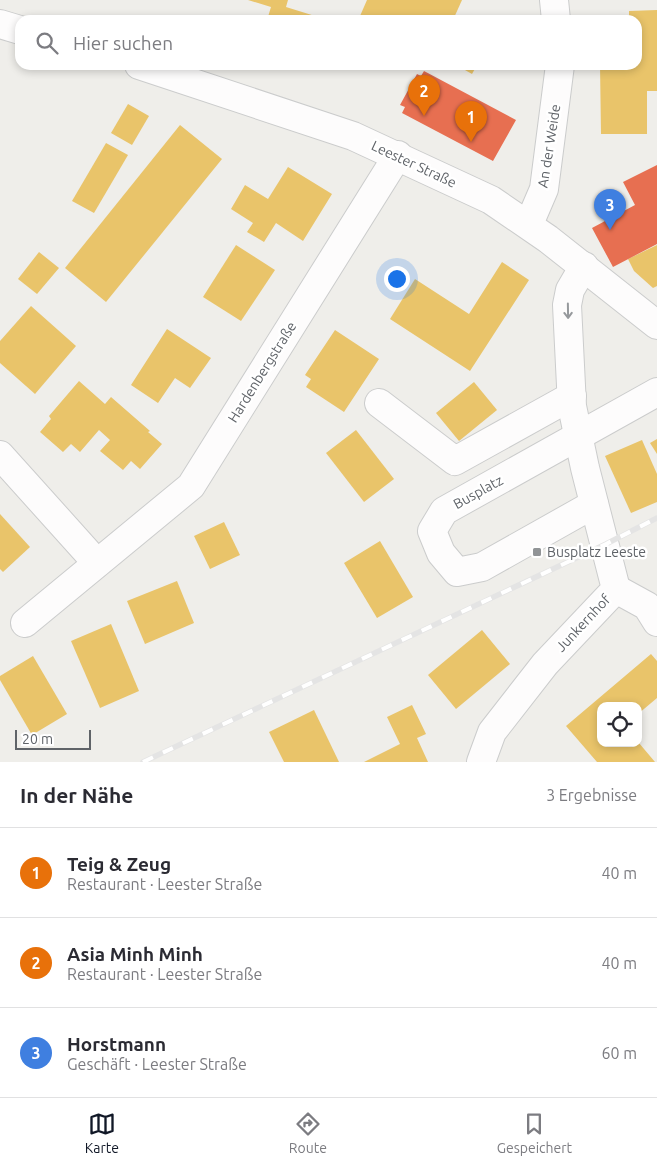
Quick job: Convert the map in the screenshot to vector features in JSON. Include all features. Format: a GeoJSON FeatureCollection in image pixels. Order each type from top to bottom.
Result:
{"type":"FeatureCollection","features":[{"type":"Feature","properties":{"kind":"street"},"geometry":{"type":"LineString","coordinates":[[554,0],[556,15]]}},
{"type":"Feature","properties":{"kind":"street"},"geometry":{"type":"LineString","coordinates":[[0,24],[15,28]]}},
{"type":"Feature","properties":{"kind":"street","name":"Leester Straße"},"geometry":{"type":"LineString","coordinates":[[154,70],[344,132],[398,155],[491,200],[529,224],[657,325]]}},
{"type":"Feature","properties":{"kind":"street","name":"An der Weide"},"geometry":{"type":"LineString","coordinates":[[529,224],[544,189],[559,70]]}},
{"type":"Feature","properties":{"kind":"street","name":"Hardenbergstraße"},"geometry":{"type":"LineString","coordinates":[[25,623],[191,486],[398,155]]}},
{"type":"Feature","properties":{"kind":"street"},"geometry":{"type":"LineString","coordinates":[[578,436],[572,396],[567,305],[570,290],[584,266]]}},
{"type":"Feature","properties":{"kind":"street","name":"Busplatz"},"geometry":{"type":"LineString","coordinates":[[594,504],[482,566],[457,572],[441,553],[432,531],[444,511],[657,392]]}},
{"type":"Feature","properties":{"kind":"street"},"geometry":{"type":"LineString","coordinates":[[379,403],[455,461],[572,396]]}},
{"type":"Feature","properties":{"kind":"street","name":"Junkernhof"},"geometry":{"type":"LineString","coordinates":[[481,762],[492,732],[545,664],[616,589],[578,436]]}},
{"type":"Feature","properties":{"kind":"street"},"geometry":{"type":"LineString","coordinates":[[0,455],[97,563]]}},
{"type":"Feature","properties":{"kind":"street"},"geometry":{"type":"LineString","coordinates":[[616,589],[647,606],[657,622]]}},
{"type":"Feature","properties":{"kind":"building: Wohnen"},"geometry":{"type":"Polygon","coordinates":[[[248,0],[288,0],[286,7],[312,15],[269,15],[271,7],[248,0]]]}},
{"type":"Feature","properties":{"kind":"building: Wohnen"},"geometry":{"type":"Polygon","coordinates":[[[367,0],[462,0],[455,15],[360,15],[367,0]]]}},
{"type":"Feature","properties":{"kind":"building: Wohnen"},"geometry":{"type":"Polygon","coordinates":[[[657,10],[657,91],[647,91],[647,134],[601,134],[600,70],[642,70],[642,15],[629,15],[629,11],[657,10]]]}},
{"type":"Feature","properties":{"kind":"building: Wohnen"},"geometry":{"type":"Polygon","coordinates":[[[465,70],[474,70],[472,74],[465,70]]]}},
{"type":"Feature","properties":{"kind":"building: Wohnen"},"geometry":{"type":"Polygon","coordinates":[[[128,104],[149,116],[132,145],[111,133],[128,104]]]}},
{"type":"Feature","properties":{"kind":"building: Wohnen"},"geometry":{"type":"Polygon","coordinates":[[[180,125],[222,159],[106,302],[65,268],[180,125]]]}},
{"type":"Feature","properties":{"kind":"building: Wohnen"},"geometry":{"type":"Polygon","coordinates":[[[106,143],[128,155],[94,213],[72,201],[106,143]]]}},
{"type":"Feature","properties":{"kind":"building: Wohnen"},"geometry":{"type":"Polygon","coordinates":[[[288,167],[332,194],[303,241],[276,223],[264,242],[247,232],[253,223],[231,209],[245,185],[268,199],[288,167]]]}},
{"type":"Feature","properties":{"kind":"building: Wohnen"},"geometry":{"type":"Polygon","coordinates":[[[236,245],[275,270],[241,321],[203,297],[236,245]]]}},
{"type":"Feature","properties":{"kind":"building: Wohnen"},"geometry":{"type":"Polygon","coordinates":[[[657,245],[657,286],[653,288],[634,271],[628,259],[657,245]]]}},
{"type":"Feature","properties":{"kind":"building: Wohnen"},"geometry":{"type":"Polygon","coordinates":[[[39,252],[59,268],[37,294],[18,279],[39,252]]]}},
{"type":"Feature","properties":{"kind":"building: Wohnen"},"geometry":{"type":"Polygon","coordinates":[[[502,262],[529,280],[470,371],[390,319],[415,279],[469,314],[502,262]]]}},
{"type":"Feature","properties":{"kind":"building: Wohnen"},"geometry":{"type":"Polygon","coordinates":[[[31,306],[76,346],[35,394],[0,363],[0,341],[31,306]]]}},
{"type":"Feature","properties":{"kind":"building: Wohnen"},"geometry":{"type":"Polygon","coordinates":[[[167,329],[211,358],[190,388],[175,378],[158,403],[131,385],[167,329]]]}},
{"type":"Feature","properties":{"kind":"building: Wohnen"},"geometry":{"type":"Polygon","coordinates":[[[335,330],[379,359],[344,412],[306,387],[311,379],[305,375],[335,330]]]}},
{"type":"Feature","properties":{"kind":"building: Wohnen"},"geometry":{"type":"Polygon","coordinates":[[[79,381],[105,404],[111,397],[162,444],[140,469],[131,461],[123,470],[100,451],[110,440],[99,430],[80,452],[71,444],[63,452],[40,432],[51,419],[49,416],[79,381]]]}},
{"type":"Feature","properties":{"kind":"building: Wohnen"},"geometry":{"type":"Polygon","coordinates":[[[474,382],[497,410],[459,441],[436,413],[474,382]]]}},
{"type":"Feature","properties":{"kind":"building: Wohnen"},"geometry":{"type":"Polygon","coordinates":[[[356,430],[394,479],[364,502],[326,453],[356,430]]]}},
{"type":"Feature","properties":{"kind":"building: Wohnen"},"geometry":{"type":"Polygon","coordinates":[[[657,439],[657,454],[650,443],[657,439]]]}},
{"type":"Feature","properties":{"kind":"building: Wohnen"},"geometry":{"type":"Polygon","coordinates":[[[642,440],[657,474],[657,502],[631,513],[605,456],[642,440]]]}},
{"type":"Feature","properties":{"kind":"building: Wohnen"},"geometry":{"type":"Polygon","coordinates":[[[0,514],[30,547],[3,572],[0,569],[0,514]]]}},
{"type":"Feature","properties":{"kind":"building: Wohnen"},"geometry":{"type":"Polygon","coordinates":[[[224,522],[240,555],[210,569],[194,536],[224,522]]]}},
{"type":"Feature","properties":{"kind":"building: Wohnen"},"geometry":{"type":"Polygon","coordinates":[[[380,541],[413,597],[377,618],[344,563],[380,541]]]}},
{"type":"Feature","properties":{"kind":"building: Wohnen"},"geometry":{"type":"Polygon","coordinates":[[[177,581],[194,623],[145,644],[127,601],[177,581]]]}},
{"type":"Feature","properties":{"kind":"building: Wohnen"},"geometry":{"type":"Polygon","coordinates":[[[111,624],[139,691],[100,708],[71,641],[111,624]]]}},
{"type":"Feature","properties":{"kind":"building: Wohnen"},"geometry":{"type":"Polygon","coordinates":[[[482,630],[510,664],[456,709],[428,675],[482,630]]]}},
{"type":"Feature","properties":{"kind":"building: Wohnen"},"geometry":{"type":"Polygon","coordinates":[[[651,654],[657,661],[657,698],[642,711],[642,702],[597,702],[597,747],[642,747],[655,762],[597,762],[566,726],[651,654]]]}},
{"type":"Feature","properties":{"kind":"building: Wohnen"},"geometry":{"type":"Polygon","coordinates":[[[33,656],[67,714],[32,735],[0,680],[0,676],[33,656]]]}},
{"type":"Feature","properties":{"kind":"building: Wohnen"},"geometry":{"type":"Polygon","coordinates":[[[412,705],[426,734],[417,738],[428,762],[364,762],[400,744],[387,717],[412,705]]]}},
{"type":"Feature","properties":{"kind":"building: Wohnen"},"geometry":{"type":"Polygon","coordinates":[[[314,710],[339,762],[284,762],[269,732],[314,710]]]}},
{"type":"Feature","properties":{"kind":"building: Handel"},"geometry":{"type":"Polygon","coordinates":[[[424,71],[516,120],[493,161],[402,113],[405,107],[400,105],[417,74],[421,76],[424,71]]]}},
{"type":"Feature","properties":{"kind":"building: Handel"},"geometry":{"type":"Polygon","coordinates":[[[657,165],[657,244],[613,267],[592,228],[635,205],[623,182],[657,165]]]}},
{"type":"Feature","properties":{"kind":"railway"},"geometry":{"type":"LineString","coordinates":[[143,762],[606,544],[657,518]]}},
{"type":"Feature","properties":{"kind":"place","name":"Asia Minh Minh"},"geometry":{"type":"Point","coordinates":[424,116]}},
{"type":"Feature","properties":{"kind":"place","name":"Teig & Zeug"},"geometry":{"type":"Point","coordinates":[471,142]}},
{"type":"Feature","properties":{"kind":"place","name":"Horstmann"},"geometry":{"type":"Point","coordinates":[610,230]}},
{"type":"Feature","properties":{"kind":"place","name":"Busplatz Leeste"},"geometry":{"type":"Point","coordinates":[537,552]}}]}
